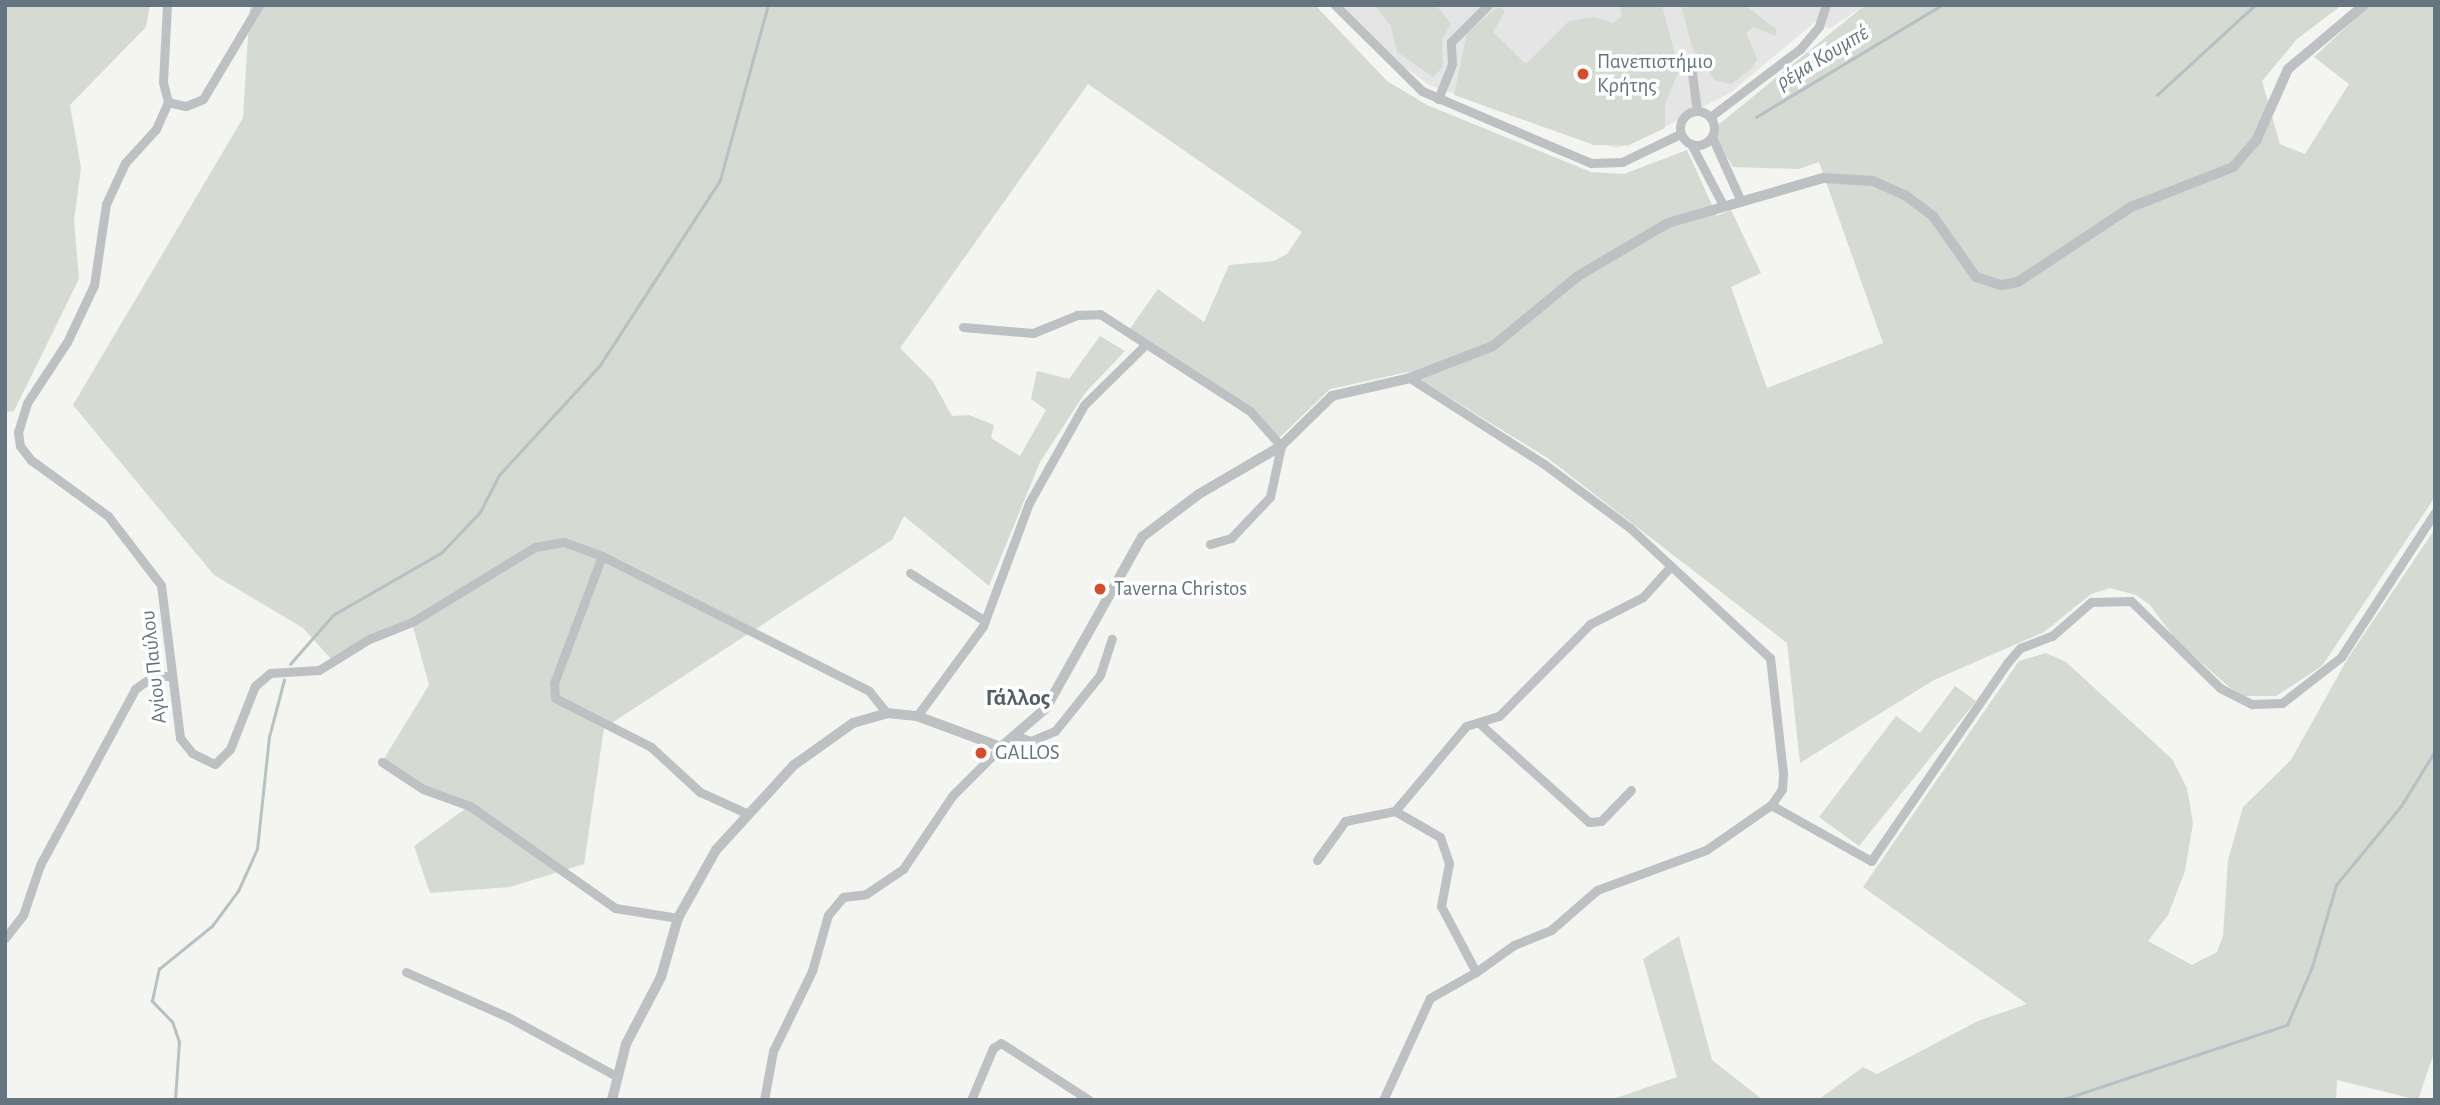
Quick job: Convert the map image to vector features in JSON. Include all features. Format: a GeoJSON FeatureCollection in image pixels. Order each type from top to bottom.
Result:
{"type":"FeatureCollection","features":[{"type":"Feature","properties":{"kind":"street"},"geometry":{"type":"LineString","coordinates":[[167,5],[163,82],[168,102],[186,106],[204,99],[259,5]]}},
{"type":"Feature","properties":{"kind":"street"},"geometry":{"type":"LineString","coordinates":[[1335,5],[1401,75],[1438,99],[1606,166],[1680,134]]}},
{"type":"Feature","properties":{"kind":"street"},"geometry":{"type":"LineString","coordinates":[[1438,99],[1452,64],[1451,42],[1488,5]]}},
{"type":"Feature","properties":{"kind":"street"},"geometry":{"type":"LineString","coordinates":[[1710,117],[1800,49],[1819,26],[1826,5]]}},
{"type":"Feature","properties":{"kind":"street"},"geometry":{"type":"LineString","coordinates":[[765,1100],[774,1051],[805,989],[835,904],[866,894],[903,869],[952,796],[1000,747],[1041,714],[1063,681],[1096,612],[1142,537],[1199,494],[1281,446],[1332,396],[1409,378],[1493,346],[1578,276],[1668,223],[1740,199],[1824,178],[1873,181],[1933,216],[1976,277],[2001,285],[2018,282],[2130,207],[2233,167],[2256,141],[2288,69],[2364,5]]}},
{"type":"Feature","properties":{"kind":"street"},"geometry":{"type":"LineString","coordinates":[[1691,66],[1697,111]]}},
{"type":"Feature","properties":{"kind":"street","name":"Αγίου Παύλου"},"geometry":{"type":"LineString","coordinates":[[168,102],[156,129],[125,163],[106,204],[94,285],[67,342],[27,403],[18,432],[20,446],[31,460],[108,516],[148,563],[167,608],[169,676],[180,738],[192,753],[215,764],[230,749],[255,685],[270,673],[319,670],[369,639],[412,622],[535,547],[564,542],[602,556]]}},
{"type":"Feature","properties":{"kind":"street"},"geometry":{"type":"LineString","coordinates":[[1680,134],[1682,118],[1697,111],[1710,117]]}},
{"type":"Feature","properties":{"kind":"street"},"geometry":{"type":"LineString","coordinates":[[1710,117],[1712,136],[1740,199]]}},
{"type":"Feature","properties":{"kind":"street"},"geometry":{"type":"LineString","coordinates":[[1680,134],[1691,144],[1723,205]]}},
{"type":"Feature","properties":{"kind":"street"},"geometry":{"type":"LineString","coordinates":[[1691,144],[1712,136]]}},
{"type":"Feature","properties":{"kind":"street"},"geometry":{"type":"LineString","coordinates":[[963,327],[1033,333],[1089,313],[1107,316],[1144,346],[1250,411],[1281,446]]}},
{"type":"Feature","properties":{"kind":"street"},"geometry":{"type":"LineString","coordinates":[[917,716],[985,621],[1029,503],[1084,405],[1144,346]]}},
{"type":"Feature","properties":{"kind":"street"},"geometry":{"type":"LineString","coordinates":[[1383,1100],[1430,998],[1476,972],[1514,945],[1551,930],[1597,890],[1706,849],[1771,805],[1783,774],[1770,658],[1671,566],[1544,464],[1409,378]]}},
{"type":"Feature","properties":{"kind":"street"},"geometry":{"type":"LineString","coordinates":[[1210,544],[1231,538],[1264,507],[1281,446]]}},
{"type":"Feature","properties":{"kind":"street"},"geometry":{"type":"LineString","coordinates":[[1771,805],[1871,861],[2007,663],[2020,648],[2052,636],[2091,602],[2131,601],[2220,688],[2252,704],[2282,703],[2341,657],[2435,512]]}},
{"type":"Feature","properties":{"kind":"street"},"geometry":{"type":"LineString","coordinates":[[746,813],[700,792],[651,747],[555,698],[554,684],[602,556],[869,691],[887,713]]}},
{"type":"Feature","properties":{"kind":"street"},"geometry":{"type":"LineString","coordinates":[[1317,860],[1345,821],[1395,811],[1457,736],[1479,723],[1499,716],[1590,624],[1643,597],[1671,566]]}},
{"type":"Feature","properties":{"kind":"street"},"geometry":{"type":"LineString","coordinates":[[909,573],[985,621]]}},
{"type":"Feature","properties":{"kind":"street"},"geometry":{"type":"LineString","coordinates":[[1017,736],[1031,741],[1055,731],[1100,675],[1112,639]]}},
{"type":"Feature","properties":{"kind":"street"},"geometry":{"type":"LineString","coordinates":[[5,938],[23,915],[40,865],[135,689],[153,677],[169,676]]}},
{"type":"Feature","properties":{"kind":"street"},"geometry":{"type":"LineString","coordinates":[[612,1100],[626,1044],[661,978],[678,918],[716,850],[746,813],[794,765],[838,732],[887,713],[917,716],[1000,747]]}},
{"type":"Feature","properties":{"kind":"street"},"geometry":{"type":"LineString","coordinates":[[1479,723],[1589,822],[1601,821],[1631,790]]}},
{"type":"Feature","properties":{"kind":"street"},"geometry":{"type":"LineString","coordinates":[[382,762],[423,789],[470,806],[511,840],[615,908],[678,918]]}},
{"type":"Feature","properties":{"kind":"street"},"geometry":{"type":"LineString","coordinates":[[1395,811],[1440,837],[1449,863],[1441,906],[1476,972]]}},
{"type":"Feature","properties":{"kind":"street"},"geometry":{"type":"LineString","coordinates":[[406,972],[508,1017],[618,1077]]}},
{"type":"Feature","properties":{"kind":"street"},"geometry":{"type":"LineString","coordinates":[[971,1100],[993,1048],[1001,1043],[1089,1100]]}},
{"type":"Feature","properties":{"kind":"shaded area"},"geometry":{"type":"Polygon","coordinates":[[[5,5],[150,5],[146,27],[70,105],[81,168],[74,221],[79,279],[14,411],[5,412],[5,5]]]}},
{"type":"Feature","properties":{"kind":"shaded area"},"geometry":{"type":"Polygon","coordinates":[[[250,5],[1315,5],[1387,81],[1427,105],[1591,172],[1624,174],[1687,150],[1717,216],[1731,210],[1761,273],[1731,287],[1767,388],[1883,343],[1819,162],[1799,169],[1733,167],[1715,138],[1717,126],[1865,5],[2342,5],[2297,39],[2262,81],[2280,144],[2305,154],[2349,84],[2314,57],[2370,5],[2435,5],[2435,497],[2322,666],[2276,696],[2244,696],[2228,686],[2176,640],[2150,605],[2136,595],[2110,588],[2091,594],[2044,632],[1934,680],[1800,763],[1787,643],[1549,459],[1408,372],[1330,389],[1279,438],[1248,407],[1129,330],[1158,289],[1204,322],[1229,265],[1274,261],[1287,254],[1302,232],[1088,84],[900,348],[932,380],[952,416],[969,415],[994,425],[991,438],[1020,456],[1046,410],[1031,399],[1037,371],[1069,379],[1100,336],[1125,351],[1085,393],[1040,462],[989,586],[904,516],[892,540],[604,728],[584,864],[510,887],[430,893],[414,846],[469,806],[423,789],[382,762],[429,685],[412,623],[333,661],[303,628],[214,575],[73,405],[243,118],[250,5]]]}},
{"type":"Feature","properties":{"kind":"shaded area","name":"Πανεπιστήμιο Κρήτης"},"geometry":{"type":"Polygon","coordinates":[[[1342,5],[1865,5],[1829,29],[1815,22],[1730,93],[1629,145],[1614,148],[1429,85],[1378,47],[1342,5]]]}},
{"type":"Feature","properties":{"kind":"shaded area"},"geometry":{"type":"Polygon","coordinates":[[[1374,5],[1436,5],[1451,24],[1442,39],[1443,67],[1433,77],[1397,52],[1391,26],[1374,5]]]}},
{"type":"Feature","properties":{"kind":"shaded area"},"geometry":{"type":"Polygon","coordinates":[[[1620,5],[1662,5],[1679,71],[1665,104],[1665,128],[1629,145],[1594,145],[1454,95],[1467,33],[1499,6],[1505,11],[1493,32],[1526,64],[1569,21],[1595,17],[1613,23],[1622,16],[1620,5]]]}},
{"type":"Feature","properties":{"kind":"shaded area"},"geometry":{"type":"Polygon","coordinates":[[[1681,5],[1745,5],[1777,30],[1775,36],[1753,27],[1746,33],[1757,59],[1753,67],[1731,84],[1714,80],[1692,47],[1681,5]]]}},
{"type":"Feature","properties":{"kind":"shaded area"},"geometry":{"type":"Polygon","coordinates":[[[2435,529],[2435,1050],[2418,1100],[2337,1080],[2336,1100],[1818,1100],[1863,1067],[1877,1074],[1978,1021],[2027,1004],[1863,887],[2019,661],[2046,653],[2066,662],[2172,759],[2187,788],[2193,823],[2185,871],[2168,915],[2148,941],[2192,965],[2217,952],[2223,936],[2228,860],[2243,807],[2291,760],[2348,658],[2435,529]]]}},
{"type":"Feature","properties":{"kind":"shaded area"},"geometry":{"type":"Polygon","coordinates":[[[1955,686],[1976,701],[1859,846],[1819,817],[1896,716],[1920,733],[1955,686]]]}},
{"type":"Feature","properties":{"kind":"shaded area"},"geometry":{"type":"Polygon","coordinates":[[[1679,936],[1712,1060],[1763,1100],[1610,1100],[1677,1077],[1643,959],[1679,936]]]}},
{"type":"Feature","properties":{"kind":"waterway"},"geometry":{"type":"LineString","coordinates":[[290,664],[333,615],[441,553],[480,512],[499,475],[600,365],[720,180],[768,5]]}},
{"type":"Feature","properties":{"kind":"waterway","name":"ρέμα Κουμπέ"},"geometry":{"type":"LineString","coordinates":[[1756,117],[1942,5]]}},
{"type":"Feature","properties":{"kind":"waterway"},"geometry":{"type":"LineString","coordinates":[[2157,95],[2255,5]]}},
{"type":"Feature","properties":{"kind":"waterway"},"geometry":{"type":"LineString","coordinates":[[175,1100],[179,1042],[172,1022],[152,1001],[159,969],[212,926],[238,891],[257,849],[269,737],[284,680]]}},
{"type":"Feature","properties":{"kind":"waterway"},"geometry":{"type":"LineString","coordinates":[[2061,1100],[2287,1025],[2312,967],[2336,885],[2401,806],[2435,751]]}},
{"type":"Feature","properties":{"kind":"place","name":"Πανεπιστήμιο Κρήτης"},"geometry":{"type":"Point","coordinates":[1583,74]}},
{"type":"Feature","properties":{"kind":"place","name":"Taverna Christos"},"geometry":{"type":"Point","coordinates":[1100,589]}},
{"type":"Feature","properties":{"kind":"place","name":"GALLOS"},"geometry":{"type":"Point","coordinates":[981,753]}},
{"type":"Feature","properties":{"kind":"district","name":"Γάλλος"},"geometry":{"type":"Point","coordinates":[1018,699]}}]}
